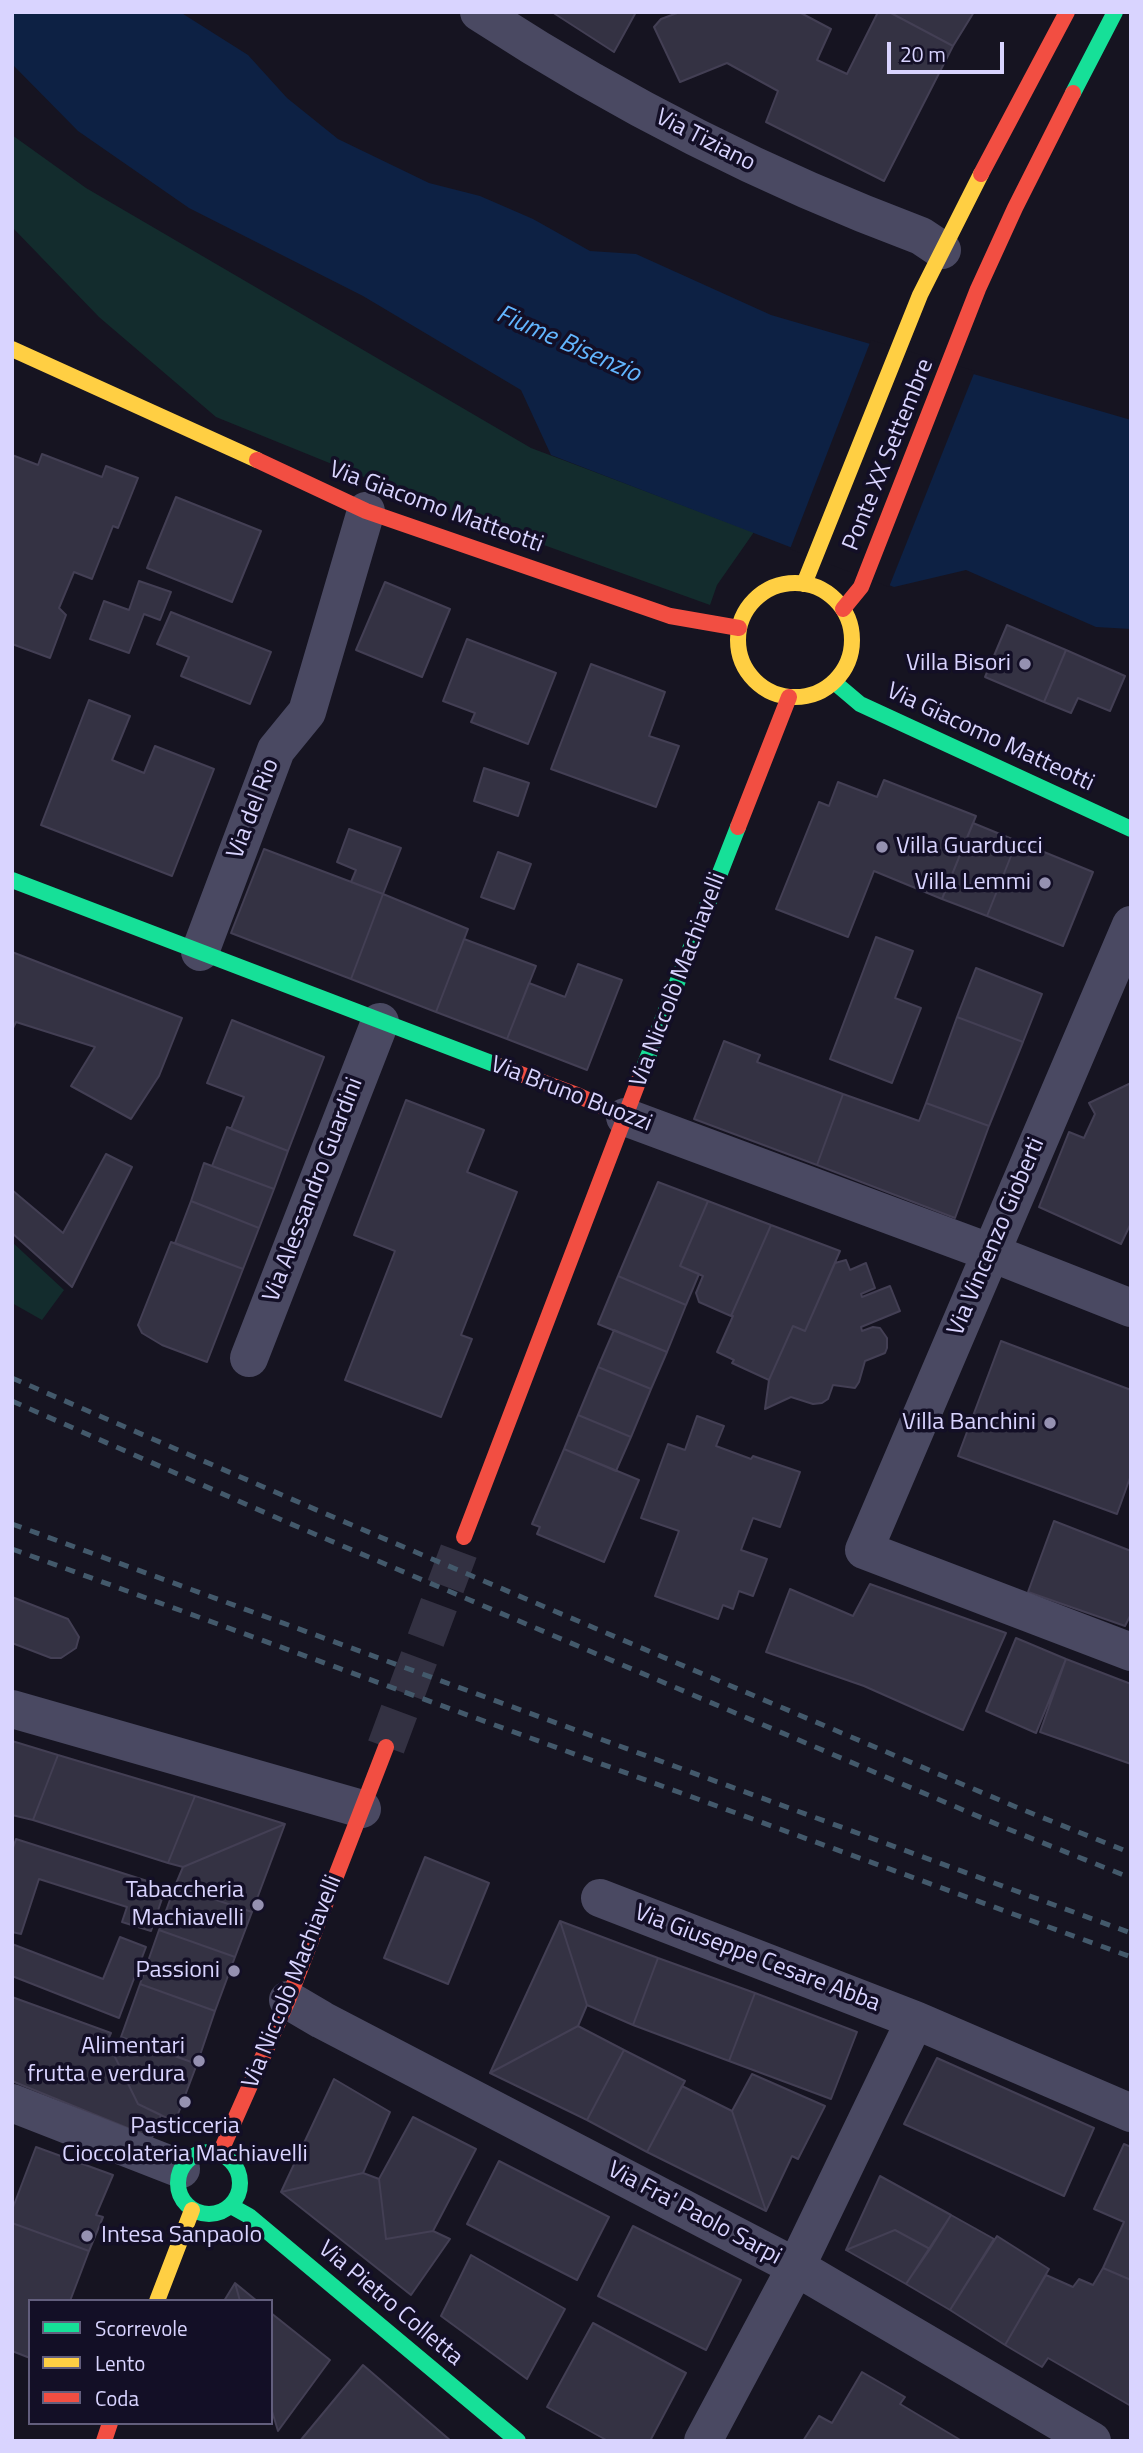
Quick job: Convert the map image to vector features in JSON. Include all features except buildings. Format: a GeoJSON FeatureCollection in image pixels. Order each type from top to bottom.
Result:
{"type":"FeatureCollection","features":[{"type":"Feature","properties":{"kind":"street","name":"Via Tiziano"},"geometry":{"type":"LineString","coordinates":[[479,12],[551,59],[657,117],[759,169],[921,236],[942,250]]}},
{"type":"Feature","properties":{"kind":"street","name":"Ponte XX Settembre"},"geometry":{"type":"LineString","coordinates":[[804,584],[920,295],[1067,12]]}},
{"type":"Feature","properties":{"kind":"street","name":"Ponte XX Settembre"},"geometry":{"type":"LineString","coordinates":[[843,609],[865,578],[978,289],[1015,208],[1115,12]]}},
{"type":"Feature","properties":{"kind":"street","name":"Via Giacomo Matteotti"},"geometry":{"type":"LineString","coordinates":[[12,349],[366,511],[670,616],[740,628]]}},
{"type":"Feature","properties":{"kind":"street","name":"Via del Rio"},"geometry":{"type":"LineString","coordinates":[[200,952],[276,750],[307,712],[366,511]]}},
{"type":"Feature","properties":{"kind":"street"},"geometry":{"type":"LineString","coordinates":[[787,584],[804,584],[833,597],[843,609],[850,624],[851,655],[845,670],[821,692],[805,697],[789,697],[770,692],[754,681],[744,665],[738,647],[740,628],[745,612],[771,589],[787,584]]}},
{"type":"Feature","properties":{"kind":"street","name":"Via Giacomo Matteotti"},"geometry":{"type":"LineString","coordinates":[[834,682],[860,704],[1131,828]]}},
{"type":"Feature","properties":{"kind":"street","name":"Via Niccolò Machiavelli"},"geometry":{"type":"LineString","coordinates":[[464,1537],[789,697]]}},
{"type":"Feature","properties":{"kind":"street","name":"Via Bruno Buozzi"},"geometry":{"type":"LineString","coordinates":[[12,880],[577,1095],[625,1117],[989,1252],[1131,1308]]}},
{"type":"Feature","properties":{"kind":"street","name":"Via Vincenzo Gioberti"},"geometry":{"type":"LineString","coordinates":[[1131,925],[864,1549],[1131,1652]]}},
{"type":"Feature","properties":{"kind":"street","name":"Via Alessandro Guardini"},"geometry":{"type":"LineString","coordinates":[[248,1358],[380,1022]]}},
{"type":"Feature","properties":{"kind":"street"},"geometry":{"type":"LineString","coordinates":[[12,1709],[362,1809]]}},
{"type":"Feature","properties":{"kind":"street","name":"Via Niccolò Machiavelli"},"geometry":{"type":"LineString","coordinates":[[220,2153],[288,2000],[386,1747]]}},
{"type":"Feature","properties":{"kind":"street","name":"Via Giuseppe Cesare Abba"},"geometry":{"type":"LineString","coordinates":[[600,1898],[915,2020],[1131,2113]]}},
{"type":"Feature","properties":{"kind":"street","name":"Via Fra' Paolo Sarpi"},"geometry":{"type":"LineString","coordinates":[[288,2000],[796,2267],[1092,2441]]}},
{"type":"Feature","properties":{"kind":"street"},"geometry":{"type":"LineString","coordinates":[[703,2441],[796,2267],[915,2020]]}},
{"type":"Feature","properties":{"kind":"street"},"geometry":{"type":"LineString","coordinates":[[12,2103],[181,2169]]}},
{"type":"Feature","properties":{"kind":"street"},"geometry":{"type":"LineString","coordinates":[[200,2153],[220,2153],[236,2166],[241,2176],[241,2187],[231,2206],[222,2212],[202,2214],[192,2210],[180,2194],[178,2184],[181,2169],[200,2153]]}},
{"type":"Feature","properties":{"kind":"street","name":"Via Pietro Colletta"},"geometry":{"type":"LineString","coordinates":[[231,2206],[249,2216],[518,2441]]}},
{"type":"Feature","properties":{"kind":"street"},"geometry":{"type":"LineString","coordinates":[[158,2299],[192,2210]]}},
{"type":"Feature","properties":{"kind":"green space"},"geometry":{"type":"Polygon","coordinates":[[[12,135],[86,188],[531,448],[754,532],[717,585],[710,605],[433,505],[216,417],[99,317],[12,227],[12,135]]]}},
{"type":"Feature","properties":{"kind":"green space"},"geometry":{"type":"Polygon","coordinates":[[[12,1242],[64,1290],[42,1320],[12,1303],[12,1242]]]}},
{"type":"Feature","properties":{"kind":"water","name":"Fiume Bisenzio"},"geometry":{"type":"Polygon","coordinates":[[[12,12],[180,12],[248,55],[287,98],[338,139],[429,183],[480,196],[533,219],[590,251],[636,254],[771,315],[1131,420],[1131,629],[1096,627],[966,570],[894,587],[551,455],[521,390],[363,296],[189,208],[78,131],[12,64],[12,12]]]}},
{"type":"Feature","properties":{"kind":"pier"},"geometry":{"type":"Polygon","coordinates":[[[871,340],[975,371],[889,587],[790,549],[871,340]]]}},
{"type":"Feature","properties":{"kind":"tunnel"},"geometry":{"type":"LineString","coordinates":[[386,1747],[464,1537]]}},
{"type":"Feature","properties":{"kind":"railway"},"geometry":{"type":"LineString","coordinates":[[12,1378],[1016,1807],[1131,1853]]}},
{"type":"Feature","properties":{"kind":"railway"},"geometry":{"type":"LineString","coordinates":[[12,1401],[284,1521],[1008,1829],[1131,1878]]}},
{"type":"Feature","properties":{"kind":"railway"},"geometry":{"type":"LineString","coordinates":[[12,1524],[1131,1933]]}},
{"type":"Feature","properties":{"kind":"railway"},"geometry":{"type":"LineString","coordinates":[[12,1549],[1131,1957]]}},
{"type":"Feature","properties":{"kind":"traffic: fast"},"geometry":{"type":"LineString","coordinates":[[1073,93],[1115,12]]}},
{"type":"Feature","properties":{"kind":"traffic: fast"},"geometry":{"type":"LineString","coordinates":[[834,682],[860,704],[1131,829]]}},
{"type":"Feature","properties":{"kind":"traffic: fast"},"geometry":{"type":"LineString","coordinates":[[642,1072],[738,827]]}},
{"type":"Feature","properties":{"kind":"traffic: fast"},"geometry":{"type":"LineString","coordinates":[[12,880],[499,1066]]}},
{"type":"Feature","properties":{"kind":"traffic: fast"},"geometry":{"type":"LineString","coordinates":[[203,2152],[215,2152],[231,2161],[238,2171],[240,2183],[238,2195],[231,2205],[215,2214],[203,2214],[192,2209],[183,2200],[178,2189],[178,2177],[183,2166],[192,2157],[203,2152]]}},
{"type":"Feature","properties":{"kind":"traffic: fast"},"geometry":{"type":"LineString","coordinates":[[231,2206],[249,2216],[518,2441]]}},
{"type":"Feature","properties":{"kind":"traffic: slow"},"geometry":{"type":"LineString","coordinates":[[804,584],[920,295],[981,174]]}},
{"type":"Feature","properties":{"kind":"traffic: slow"},"geometry":{"type":"LineString","coordinates":[[12,349],[257,460]]}},
{"type":"Feature","properties":{"kind":"traffic: slow"},"geometry":{"type":"LineString","coordinates":[[795,583],[817,587],[835,600],[848,618],[852,640],[848,662],[835,680],[817,693],[795,697],[773,693],[755,680],[742,662],[738,640],[742,618],[755,600],[773,587],[795,583]]}},
{"type":"Feature","properties":{"kind":"traffic: slow"},"geometry":{"type":"LineString","coordinates":[[158,2299],[192,2210]]}},
{"type":"Feature","properties":{"kind":"traffic: jam"},"geometry":{"type":"LineString","coordinates":[[981,174],[1067,12]]}},
{"type":"Feature","properties":{"kind":"traffic: jam"},"geometry":{"type":"LineString","coordinates":[[843,609],[861,587],[978,289],[1073,93]]}},
{"type":"Feature","properties":{"kind":"traffic: jam"},"geometry":{"type":"LineString","coordinates":[[257,460],[366,511],[670,616],[739,628]]}},
{"type":"Feature","properties":{"kind":"traffic: jam"},"geometry":{"type":"LineString","coordinates":[[738,827],[789,697]]}},
{"type":"Feature","properties":{"kind":"traffic: jam"},"geometry":{"type":"LineString","coordinates":[[499,1066],[577,1095],[625,1117]]}},
{"type":"Feature","properties":{"kind":"traffic: jam"},"geometry":{"type":"LineString","coordinates":[[464,1537],[642,1072]]}},
{"type":"Feature","properties":{"kind":"traffic: jam"},"geometry":{"type":"LineString","coordinates":[[220,2153],[288,2000],[386,1747]]}},
{"type":"Feature","properties":{"kind":"traffic: jam"},"geometry":{"type":"LineString","coordinates":[[104,2441],[109,2425]]}},
{"type":"Feature","properties":{"kind":"place","name":"Villa Bisori"},"geometry":{"type":"Point","coordinates":[1025,664]}},
{"type":"Feature","properties":{"kind":"place","name":"Villa Guarducci"},"geometry":{"type":"Point","coordinates":[882,847]}},
{"type":"Feature","properties":{"kind":"place","name":"Villa Lemmi"},"geometry":{"type":"Point","coordinates":[1045,883]}},
{"type":"Feature","properties":{"kind":"place","name":"Villa Banchini"},"geometry":{"type":"Point","coordinates":[1050,1423]}},
{"type":"Feature","properties":{"kind":"place","name":"Tabaccheria Machiavelli"},"geometry":{"type":"Point","coordinates":[258,1905]}},
{"type":"Feature","properties":{"kind":"place","name":"Passioni"},"geometry":{"type":"Point","coordinates":[234,1971]}},
{"type":"Feature","properties":{"kind":"place","name":"Alimentari frutta e verdura"},"geometry":{"type":"Point","coordinates":[199,2061]}},
{"type":"Feature","properties":{"kind":"place","name":"Pasticceria Cioccolateria Machiavelli"},"geometry":{"type":"Point","coordinates":[185,2102]}},
{"type":"Feature","properties":{"kind":"place","name":"Intesa Sanpaolo"},"geometry":{"type":"Point","coordinates":[87,2236]}}]}
